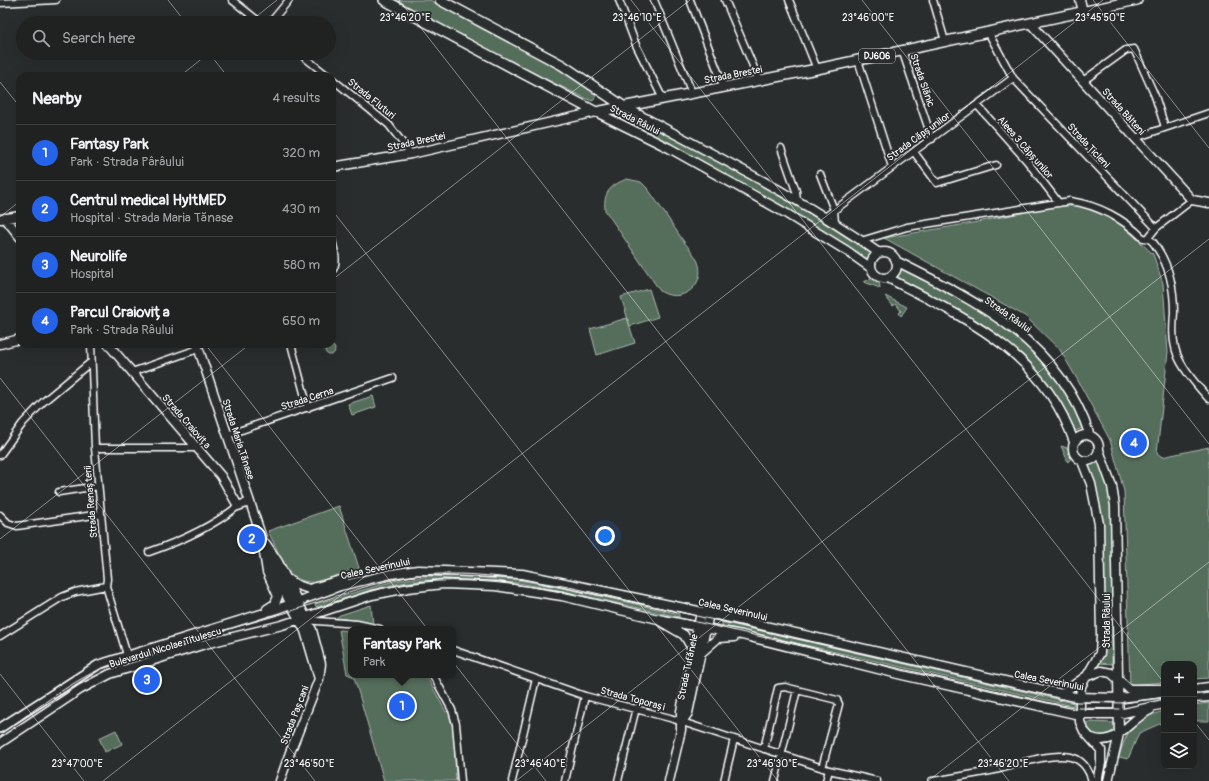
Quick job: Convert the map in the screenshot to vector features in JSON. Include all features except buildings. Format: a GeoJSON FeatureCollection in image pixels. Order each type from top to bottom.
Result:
{"type":"FeatureCollection","features":[{"type":"Feature","properties":{"kind":"main road","name":"Strada Râului"},"geometry":{"type":"LineString","coordinates":[[384,0],[576,100],[596,112],[669,148],[787,214],[847,250],[871,268],[877,277],[888,278],[978,325],[1026,363],[1046,387],[1071,431],[1074,442],[1074,453],[1082,461],[1091,484],[1099,524],[1100,653],[1081,686],[1079,713],[1080,722],[1087,734]]}},
{"type":"Feature","properties":{"kind":"main road","name":"Strada Râului"},"geometry":{"type":"LineString","coordinates":[[440,0],[562,65],[623,106],[825,217],[879,253],[888,253],[896,261],[990,312],[1022,334],[1054,368],[1083,415],[1090,436],[1097,442],[1112,486],[1115,506],[1119,734],[1108,781]]}},
{"type":"Feature","properties":{"kind":"main road"},"geometry":{"type":"LineString","coordinates":[[1080,0],[1083,11]]}},
{"type":"Feature","properties":{"kind":"main road","name":"Strada Brestei"},"geometry":{"type":"LineString","coordinates":[[336,166],[411,154],[623,106],[817,69],[1137,0]]}},
{"type":"Feature","properties":{"kind":"main road","name":"Strada Bâlteni"},"geometry":{"type":"LineString","coordinates":[[1030,23],[1192,200]]}},
{"type":"Feature","properties":{"kind":"main road"},"geometry":{"type":"LineString","coordinates":[[576,100],[579,106],[576,116]]}},
{"type":"Feature","properties":{"kind":"main road"},"geometry":{"type":"LineString","coordinates":[[1192,200],[1209,203]]}},
{"type":"Feature","properties":{"kind":"main road"},"geometry":{"type":"LineString","coordinates":[[3,218],[16,216]]}},
{"type":"Feature","properties":{"kind":"main road"},"geometry":{"type":"LineString","coordinates":[[3,218],[16,232]]}},
{"type":"Feature","properties":{"kind":"main road"},"geometry":{"type":"LineString","coordinates":[[871,268],[872,259],[879,253]]}},
{"type":"Feature","properties":{"kind":"main road"},"geometry":{"type":"LineString","coordinates":[[888,278],[896,270],[896,261]]}},
{"type":"Feature","properties":{"kind":"main road"},"geometry":{"type":"LineString","coordinates":[[0,344],[16,340]]}},
{"type":"Feature","properties":{"kind":"main road","name":"Strada Craiovița"},"geometry":{"type":"LineString","coordinates":[[111,348],[222,476],[238,506]]}},
{"type":"Feature","properties":{"kind":"main road","name":"Strada Maria Tănase"},"geometry":{"type":"LineString","coordinates":[[199,348],[249,502],[270,560],[304,619]]}},
{"type":"Feature","properties":{"kind":"main road"},"geometry":{"type":"LineString","coordinates":[[1074,442],[1081,436],[1090,436]]}},
{"type":"Feature","properties":{"kind":"main road"},"geometry":{"type":"LineString","coordinates":[[1082,461],[1094,459],[1099,450]]}},
{"type":"Feature","properties":{"kind":"main road"},"geometry":{"type":"LineString","coordinates":[[238,506],[249,502]]}},
{"type":"Feature","properties":{"kind":"main road"},"geometry":{"type":"LineString","coordinates":[[258,614],[275,604],[278,599],[267,572],[263,540]]}},
{"type":"Feature","properties":{"kind":"main road","name":"Strada Maria Tănase"},"geometry":{"type":"LineString","coordinates":[[263,540],[272,550],[286,578],[295,602]]}},
{"type":"Feature","properties":{"kind":"main road","name":"Calea Severinului"},"geometry":{"type":"LineString","coordinates":[[295,602],[340,586],[372,578],[418,570],[514,573],[705,613],[1060,695],[1080,698],[1119,698],[1161,692]]}},
{"type":"Feature","properties":{"kind":"main road"},"geometry":{"type":"LineString","coordinates":[[286,578],[297,585],[309,589],[350,577],[372,578]]}},
{"type":"Feature","properties":{"kind":"main road"},"geometry":{"type":"LineString","coordinates":[[304,619],[387,592],[426,585],[458,584],[524,589],[742,636],[902,675],[1060,711],[1119,714],[1161,704]]}},
{"type":"Feature","properties":{"kind":"main road","name":"Bulevardul Nicolae Titulescu"},"geometry":{"type":"LineString","coordinates":[[0,728],[98,664],[295,602]]}},
{"type":"Feature","properties":{"kind":"main road","name":"Strada Tufănele"},"geometry":{"type":"LineString","coordinates":[[682,722],[688,713],[701,654],[702,628],[705,613]]}},
{"type":"Feature","properties":{"kind":"main road","name":"Bulevardul Nicolae Titulescu"},"geometry":{"type":"LineString","coordinates":[[0,743],[81,689],[110,674],[205,644],[304,619]]}},
{"type":"Feature","properties":{"kind":"main road","name":"Strada Pașcani"},"geometry":{"type":"LineString","coordinates":[[280,781],[319,679],[320,657],[304,619]]}},
{"type":"Feature","properties":{"kind":"main road"},"geometry":{"type":"LineString","coordinates":[[658,619],[684,635],[693,650]]}},
{"type":"Feature","properties":{"kind":"main road","name":"Strada Tufănele"},"geometry":{"type":"LineString","coordinates":[[669,781],[682,722],[681,711],[693,650],[702,628]]}},
{"type":"Feature","properties":{"kind":"main road"},"geometry":{"type":"LineString","coordinates":[[701,654],[718,638],[742,636]]}},
{"type":"Feature","properties":{"kind":"main road"},"geometry":{"type":"LineString","coordinates":[[1060,695],[1095,672],[1105,671],[1111,673],[1130,689],[1161,689]]}},
{"type":"Feature","properties":{"kind":"main road"},"geometry":{"type":"LineString","coordinates":[[1197,689],[1209,687]]}},
{"type":"Feature","properties":{"kind":"main road"},"geometry":{"type":"LineString","coordinates":[[1197,698],[1209,697]]}},
{"type":"Feature","properties":{"kind":"main road"},"geometry":{"type":"LineString","coordinates":[[1087,734],[1098,740],[1105,740],[1119,734],[1138,716],[1161,705]]}},
{"type":"Feature","properties":{"kind":"main road"},"geometry":{"type":"LineString","coordinates":[[1060,711],[1068,715],[1099,746],[1102,754],[1097,781]]}},
{"type":"Feature","properties":{"kind":"street"},"geometry":{"type":"LineString","coordinates":[[0,2],[56,0]]}},
{"type":"Feature","properties":{"kind":"street"},"geometry":{"type":"LineString","coordinates":[[232,0],[253,16]]}},
{"type":"Feature","properties":{"kind":"street"},"geometry":{"type":"LineString","coordinates":[[276,16],[289,0]]}},
{"type":"Feature","properties":{"kind":"street"},"geometry":{"type":"LineString","coordinates":[[619,0],[636,45],[663,99]]}},
{"type":"Feature","properties":{"kind":"street"},"geometry":{"type":"LineString","coordinates":[[654,0],[692,93]]}},
{"type":"Feature","properties":{"kind":"street"},"geometry":{"type":"LineString","coordinates":[[690,0],[724,87]]}},
{"type":"Feature","properties":{"kind":"street"},"geometry":{"type":"LineString","coordinates":[[725,0],[759,80]]}},
{"type":"Feature","properties":{"kind":"street"},"geometry":{"type":"LineString","coordinates":[[789,0],[817,69]]}},
{"type":"Feature","properties":{"kind":"street"},"geometry":{"type":"LineString","coordinates":[[933,0],[945,41]]}},
{"type":"Feature","properties":{"kind":"street","name":"Strada Țicleni"},"geometry":{"type":"LineString","coordinates":[[988,32],[1013,78],[1156,228]]}},
{"type":"Feature","properties":{"kind":"street"},"geometry":{"type":"LineString","coordinates":[[1083,81],[1126,50],[1134,49],[1155,96],[1166,127]]}},
{"type":"Feature","properties":{"kind":"street","name":"Strada Slănic"},"geometry":{"type":"LineString","coordinates":[[902,50],[932,139]]}},
{"type":"Feature","properties":{"kind":"street"},"geometry":{"type":"LineString","coordinates":[[308,60],[323,72]]}},
{"type":"Feature","properties":{"kind":"street"},"geometry":{"type":"LineString","coordinates":[[858,60],[892,167]]}},
{"type":"Feature","properties":{"kind":"street","name":"Strada Căpșunilor"},"geometry":{"type":"LineString","coordinates":[[825,217],[1013,78]]}},
{"type":"Feature","properties":{"kind":"street","name":"Strada Fluturi"},"geometry":{"type":"LineString","coordinates":[[336,82],[389,125],[411,154]]}},
{"type":"Feature","properties":{"kind":"street","name":"Aleea 3 Căpșunilor"},"geometry":{"type":"LineString","coordinates":[[977,105],[1027,161],[1059,203]]}},
{"type":"Feature","properties":{"kind":"street"},"geometry":{"type":"LineString","coordinates":[[1135,138],[1209,113]]}},
{"type":"Feature","properties":{"kind":"street"},"geometry":{"type":"LineString","coordinates":[[781,148],[796,191],[797,201]]}},
{"type":"Feature","properties":{"kind":"street"},"geometry":{"type":"LineString","coordinates":[[914,152],[937,183],[996,165]]}},
{"type":"Feature","properties":{"kind":"street"},"geometry":{"type":"LineString","coordinates":[[820,174],[834,210],[835,223]]}},
{"type":"Feature","properties":{"kind":"street"},"geometry":{"type":"LineString","coordinates":[[1148,238],[1156,228],[1192,200]]}},
{"type":"Feature","properties":{"kind":"street"},"geometry":{"type":"LineString","coordinates":[[862,241],[907,227],[1070,201],[1085,203],[1120,220],[1131,227],[1143,238],[1148,238],[1165,260],[1173,296],[1172,332],[1176,354],[1181,364],[1209,399]]}},
{"type":"Feature","properties":{"kind":"street","name":"Strada Renașterii"},"geometry":{"type":"LineString","coordinates":[[91,348],[95,448],[107,579],[106,586],[127,655]]}},
{"type":"Feature","properties":{"kind":"street"},"geometry":{"type":"LineString","coordinates":[[132,372],[193,348]]}},
{"type":"Feature","properties":{"kind":"street"},"geometry":{"type":"LineString","coordinates":[[292,348],[308,408]]}},
{"type":"Feature","properties":{"kind":"street"},"geometry":{"type":"LineString","coordinates":[[0,455],[23,423],[43,402],[91,362]]}},
{"type":"Feature","properties":{"kind":"street","name":"Strada Cerna"},"geometry":{"type":"LineString","coordinates":[[227,435],[393,378]]}},
{"type":"Feature","properties":{"kind":"street"},"geometry":{"type":"LineString","coordinates":[[95,448],[197,448]]}},
{"type":"Feature","properties":{"kind":"street"},"geometry":{"type":"LineString","coordinates":[[59,492],[98,486]]}},
{"type":"Feature","properties":{"kind":"street"},"geometry":{"type":"LineString","coordinates":[[149,552],[174,544],[200,531],[238,506]]}},
{"type":"Feature","properties":{"kind":"street"},"geometry":{"type":"LineString","coordinates":[[0,516],[8,523],[17,526],[101,514]]}},
{"type":"Feature","properties":{"kind":"street"},"geometry":{"type":"LineString","coordinates":[[0,636],[62,597],[75,592],[106,586]]}},
{"type":"Feature","properties":{"kind":"street"},"geometry":{"type":"LineString","coordinates":[[304,619],[366,626]]}},
{"type":"Feature","properties":{"kind":"street","name":"Strada Toporași"},"geometry":{"type":"LineString","coordinates":[[456,651],[585,696],[636,708],[826,769],[878,781]]}},
{"type":"Feature","properties":{"kind":"street"},"geometry":{"type":"LineString","coordinates":[[435,678],[452,710],[456,724],[461,781]]}},
{"type":"Feature","properties":{"kind":"street"},"geometry":{"type":"LineString","coordinates":[[512,781],[536,679]]}},
{"type":"Feature","properties":{"kind":"street"},"geometry":{"type":"LineString","coordinates":[[764,749],[776,690],[781,687],[837,700],[839,704],[826,769],[826,781]]}},
{"type":"Feature","properties":{"kind":"street"},"geometry":{"type":"LineString","coordinates":[[775,781],[797,690]]}},
{"type":"Feature","properties":{"kind":"street"},"geometry":{"type":"LineString","coordinates":[[565,781],[585,696]]}},
{"type":"Feature","properties":{"kind":"street"},"geometry":{"type":"LineString","coordinates":[[618,781],[636,708]]}},
{"type":"Feature","properties":{"kind":"street"},"geometry":{"type":"LineString","coordinates":[[724,781],[734,739]]}},
{"type":"Feature","properties":{"kind":"street"},"geometry":{"type":"LineString","coordinates":[[932,781],[962,777],[1027,761],[1062,756],[1070,757],[1083,764],[1088,769],[1092,781]]}},
{"type":"Feature","properties":{"kind":"green space"},"geometry":{"type":"Polygon","coordinates":[[[395,0],[430,0],[570,73],[596,95],[593,101],[587,99],[529,71],[395,0]]]}},
{"type":"Feature","properties":{"kind":"green space"},"geometry":{"type":"Polygon","coordinates":[[[628,116],[722,163],[783,197],[873,251],[867,259],[790,211],[614,117],[628,116]]]}},
{"type":"Feature","properties":{"kind":"green space"},"geometry":{"type":"Polygon","coordinates":[[[627,179],[641,182],[648,189],[697,259],[700,270],[699,278],[695,285],[684,294],[676,296],[668,295],[660,291],[605,210],[605,198],[609,190],[627,179]]]}},
{"type":"Feature","properties":{"kind":"green space"},"geometry":{"type":"Polygon","coordinates":[[[1054,206],[1083,206],[1121,224],[1153,254],[1163,283],[1168,352],[1157,453],[1162,457],[1209,447],[1209,678],[1197,679],[1197,661],[1161,661],[1161,682],[1130,685],[1124,491],[1110,440],[1060,350],[1025,316],[884,238],[978,222],[1054,206]]]}},
{"type":"Feature","properties":{"kind":"green space"},"geometry":{"type":"Polygon","coordinates":[[[902,267],[966,301],[1007,327],[1026,342],[1043,359],[1058,378],[1082,428],[1075,431],[1060,403],[1042,376],[1014,347],[982,324],[965,314],[896,278],[902,267]]]}},
{"type":"Feature","properties":{"kind":"green space"},"geometry":{"type":"Polygon","coordinates":[[[873,277],[879,280],[880,288],[864,282],[873,277]]]}},
{"type":"Feature","properties":{"kind":"green space"},"geometry":{"type":"Polygon","coordinates":[[[649,289],[658,317],[630,326],[621,297],[649,289]]]}},
{"type":"Feature","properties":{"kind":"green space"},"geometry":{"type":"Polygon","coordinates":[[[885,296],[907,307],[901,316],[899,313],[901,311],[896,304],[893,306],[885,296]]]}},
{"type":"Feature","properties":{"kind":"green space"},"geometry":{"type":"Polygon","coordinates":[[[627,318],[635,343],[597,355],[590,329],[627,318]]]}},
{"type":"Feature","properties":{"kind":"green space"},"geometry":{"type":"Polygon","coordinates":[[[325,348],[335,348],[335,352],[332,355],[328,355],[325,352],[325,348]]]}},
{"type":"Feature","properties":{"kind":"green space"},"geometry":{"type":"Polygon","coordinates":[[[373,396],[376,407],[352,415],[348,404],[373,396]]]}},
{"type":"Feature","properties":{"kind":"green space"},"geometry":{"type":"Polygon","coordinates":[[[1061,446],[1071,449],[1073,456],[1068,462],[1061,446]]]}},
{"type":"Feature","properties":{"kind":"green space"},"geometry":{"type":"Polygon","coordinates":[[[1099,460],[1110,491],[1113,521],[1112,664],[1099,663],[1102,653],[1102,524],[1095,482],[1089,466],[1099,460]]]}},
{"type":"Feature","properties":{"kind":"green space"},"geometry":{"type":"Polygon","coordinates":[[[339,506],[360,571],[316,583],[303,581],[289,575],[268,531],[339,506]]]}},
{"type":"Feature","properties":{"kind":"green space"},"geometry":{"type":"Polygon","coordinates":[[[460,576],[519,580],[569,589],[679,614],[679,617],[568,592],[519,583],[459,580],[423,580],[395,584],[316,607],[315,604],[394,581],[423,577],[460,576]]]}},
{"type":"Feature","properties":{"kind":"green space"},"geometry":{"type":"Polygon","coordinates":[[[371,605],[373,624],[336,618],[340,615],[371,605]]]}},
{"type":"Feature","properties":{"kind":"green space"},"geometry":{"type":"Polygon","coordinates":[[[722,622],[1074,703],[1073,706],[722,626],[722,622]]]}},
{"type":"Feature","properties":{"kind":"green space"},"geometry":{"type":"Polygon","coordinates":[[[339,630],[348,631],[347,674],[339,630]]]}},
{"type":"Feature","properties":{"kind":"green space"},"geometry":{"type":"Polygon","coordinates":[[[354,678],[428,678],[446,712],[449,711],[454,733],[456,781],[384,781],[354,678]]]}},
{"type":"Feature","properties":{"kind":"green space"},"geometry":{"type":"Polygon","coordinates":[[[1209,703],[1209,721],[1197,721],[1197,705],[1209,703]]]}},
{"type":"Feature","properties":{"kind":"green space"},"geometry":{"type":"Polygon","coordinates":[[[1161,712],[1161,723],[1139,733],[1128,759],[1119,757],[1125,739],[1133,726],[1154,714],[1161,712]]]}},
{"type":"Feature","properties":{"kind":"green space"},"geometry":{"type":"Polygon","coordinates":[[[1087,722],[1117,723],[1117,725],[1115,731],[1108,737],[1094,735],[1089,729],[1087,722]]]}},
{"type":"Feature","properties":{"kind":"green space"},"geometry":{"type":"Polygon","coordinates":[[[116,730],[122,744],[105,752],[99,738],[116,730]]]}},
{"type":"Feature","properties":{"kind":"tram line"},"geometry":{"type":"LineString","coordinates":[[0,734],[65,689],[105,667],[387,581],[404,577],[440,574],[496,576],[569,587],[1075,702],[1125,703],[1161,697]]}},
{"type":"Feature","properties":{"kind":"tram line"},"geometry":{"type":"LineString","coordinates":[[316,609],[385,588],[423,582],[452,581],[480,581],[509,584],[565,593],[621,605]]}},
{"type":"Feature","properties":{"kind":"tram line"},"geometry":{"type":"LineString","coordinates":[[679,618],[1051,703],[1079,708],[1119,709]]}},
{"type":"Feature","properties":{"kind":"tram line"},"geometry":{"type":"LineString","coordinates":[[1197,695],[1209,693]]}},
{"type":"Feature","properties":{"kind":"place","name":"Parcul Craiovița"},"geometry":{"type":"Point","coordinates":[1134,443]}},
{"type":"Feature","properties":{"kind":"place","name":"Centrul medical HyltMED"},"geometry":{"type":"Point","coordinates":[252,539]}},
{"type":"Feature","properties":{"kind":"place","name":"Neurolife"},"geometry":{"type":"Point","coordinates":[147,680]}},
{"type":"Feature","properties":{"kind":"place","name":"Fantasy Park"},"geometry":{"type":"Point","coordinates":[402,706]}}]}
